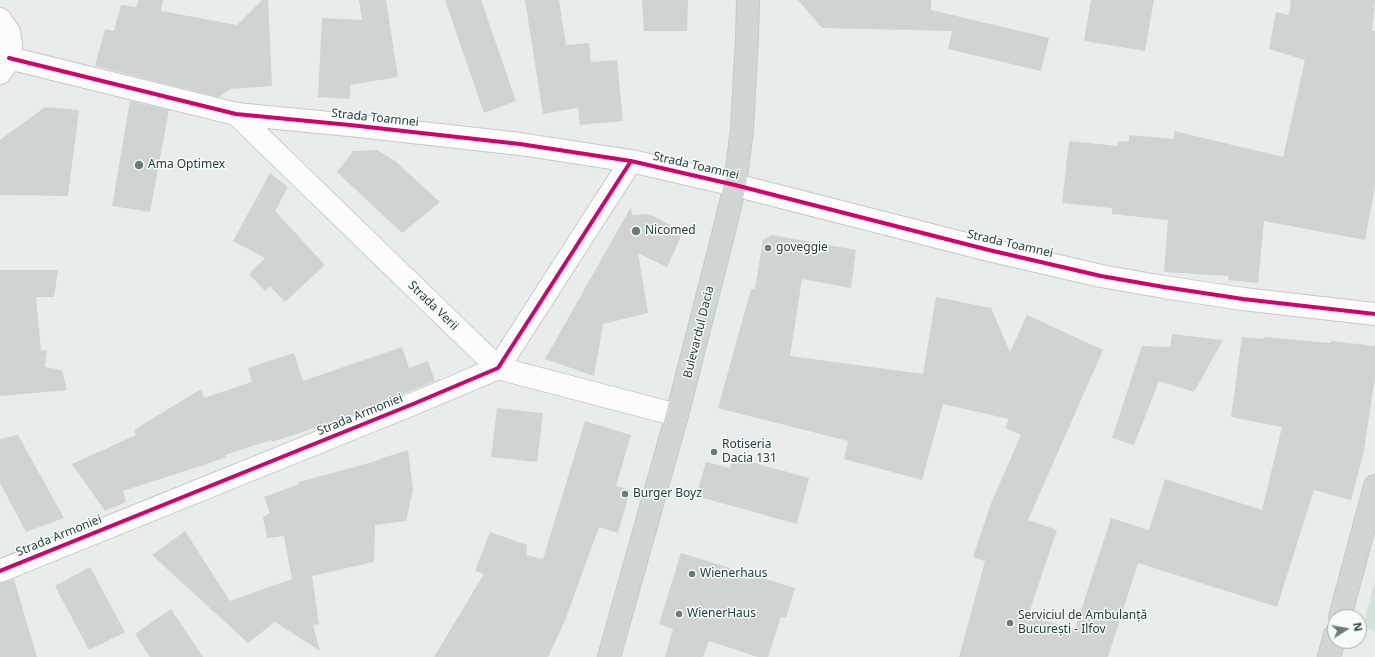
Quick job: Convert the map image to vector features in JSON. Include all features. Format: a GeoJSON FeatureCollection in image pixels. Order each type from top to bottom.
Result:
{"type":"FeatureCollection","features":[{"type":"Feature","properties":{"kind":"main road","name":"Bulevardul Dacia"},"geometry":{"type":"LineString","coordinates":[[609,657],[678,415],[735,185],[742,129],[748,0]]}},
{"type":"Feature","properties":{"kind":"main road"},"geometry":{"type":"LineString","coordinates":[[1342,609],[1375,486]]}},
{"type":"Feature","properties":{"kind":"street"},"geometry":{"type":"LineString","coordinates":[[0,19],[10,36],[11,50],[4,66]]}},
{"type":"Feature","properties":{"kind":"street","name":"Strada Toamnei"},"geometry":{"type":"LineString","coordinates":[[4,66],[236,114],[520,144],[630,161],[735,185],[981,248],[1101,276],[1236,298],[1375,314]]}},
{"type":"Feature","properties":{"kind":"street","name":"Strada Verii"},"geometry":{"type":"LineString","coordinates":[[236,114],[498,368],[678,415]]}},
{"type":"Feature","properties":{"kind":"street"},"geometry":{"type":"LineString","coordinates":[[498,368],[630,161]]}},
{"type":"Feature","properties":{"kind":"street","name":"Strada Armoniei"},"geometry":{"type":"LineString","coordinates":[[0,571],[406,407],[498,368]]}},
{"type":"Feature","properties":{"kind":"green space"},"geometry":{"type":"Polygon","coordinates":[[[1375,581],[1375,632],[1367,628],[1367,611],[1375,581]]]}},
{"type":"Feature","properties":{"kind":"building"},"geometry":{"type":"Polygon","coordinates":[[[139,0],[163,0],[161,11],[237,25],[262,0],[268,0],[272,86],[231,89],[218,97],[95,66],[105,29],[114,31],[121,5],[136,7],[139,0]]]}},
{"type":"Feature","properties":{"kind":"building"},"geometry":{"type":"Polygon","coordinates":[[[359,0],[386,0],[398,77],[350,85],[350,99],[318,97],[322,18],[362,20],[359,0]]]}},
{"type":"Feature","properties":{"kind":"building"},"geometry":{"type":"Polygon","coordinates":[[[445,0],[481,0],[516,101],[484,113],[445,0]]]}},
{"type":"Feature","properties":{"kind":"building"},"geometry":{"type":"Polygon","coordinates":[[[525,0],[559,0],[566,45],[589,43],[591,62],[617,60],[623,121],[580,125],[578,108],[543,114],[525,0]]]}},
{"type":"Feature","properties":{"kind":"building"},"geometry":{"type":"Polygon","coordinates":[[[642,0],[688,0],[687,31],[644,31],[642,0]]]}},
{"type":"Feature","properties":{"kind":"building"},"geometry":{"type":"Polygon","coordinates":[[[798,0],[931,0],[931,10],[1049,38],[1041,71],[948,49],[952,31],[822,28],[798,0]]]}},
{"type":"Feature","properties":{"kind":"building"},"geometry":{"type":"Polygon","coordinates":[[[1091,0],[1154,0],[1145,51],[1084,41],[1091,0]]]}},
{"type":"Feature","properties":{"kind":"building"},"geometry":{"type":"Polygon","coordinates":[[[1291,0],[1375,0],[1372,31],[1375,31],[1375,186],[1365,240],[1264,221],[1258,283],[1228,280],[1229,276],[1164,272],[1168,220],[1112,214],[1112,208],[1062,203],[1069,141],[1118,146],[1118,141],[1129,142],[1129,135],[1174,139],[1174,131],[1283,157],[1305,60],[1269,49],[1276,12],[1289,15],[1291,0]]]}},
{"type":"Feature","properties":{"kind":"building","name":"Ama Optimex"},"geometry":{"type":"Polygon","coordinates":[[[130,101],[169,110],[150,212],[112,206],[130,101]]]}},
{"type":"Feature","properties":{"kind":"building"},"geometry":{"type":"Polygon","coordinates":[[[45,107],[79,110],[68,196],[0,195],[0,140],[45,107]]]}},
{"type":"Feature","properties":{"kind":"building"},"geometry":{"type":"Polygon","coordinates":[[[377,150],[394,160],[440,202],[402,233],[337,172],[353,151],[377,150]]]}},
{"type":"Feature","properties":{"kind":"building"},"geometry":{"type":"Polygon","coordinates":[[[270,173],[288,187],[275,211],[325,265],[285,302],[270,286],[265,291],[249,274],[265,258],[233,241],[270,173]]]}},
{"type":"Feature","properties":{"kind":"building"},"geometry":{"type":"Polygon","coordinates":[[[631,207],[632,215],[645,214],[653,216],[683,232],[667,267],[638,253],[648,313],[603,324],[594,376],[545,359],[631,207]]]}},
{"type":"Feature","properties":{"kind":"building"},"geometry":{"type":"Polygon","coordinates":[[[772,235],[856,250],[851,288],[802,279],[790,356],[923,374],[936,297],[991,308],[1010,352],[1027,315],[1103,350],[1028,520],[1057,530],[1028,616],[1075,629],[1111,518],[1149,530],[1165,479],[1262,510],[1282,427],[1231,417],[1242,337],[1264,339],[1264,337],[1330,343],[1331,341],[1375,346],[1375,377],[1364,451],[1351,500],[1314,490],[1277,607],[1138,563],[1108,657],[959,657],[985,561],[973,557],[992,501],[1021,435],[1005,428],[1009,419],[943,404],[922,480],[844,459],[848,441],[718,408],[751,289],[755,289],[763,240],[772,235]]]}},
{"type":"Feature","properties":{"kind":"building"},"geometry":{"type":"Polygon","coordinates":[[[0,270],[58,270],[54,297],[36,297],[41,351],[47,350],[45,367],[62,370],[67,390],[0,396],[0,270]]]}},
{"type":"Feature","properties":{"kind":"building"},"geometry":{"type":"Polygon","coordinates":[[[1172,334],[1223,340],[1194,392],[1159,381],[1134,445],[1112,438],[1142,346],[1170,347],[1172,334]]]}},
{"type":"Feature","properties":{"kind":"building"},"geometry":{"type":"Polygon","coordinates":[[[402,347],[409,368],[428,361],[435,381],[339,420],[272,442],[271,440],[225,455],[226,457],[210,463],[123,491],[126,502],[105,511],[72,464],[136,435],[134,430],[201,389],[204,398],[252,382],[248,368],[294,353],[303,381],[402,347]]]}},
{"type":"Feature","properties":{"kind":"building"},"geometry":{"type":"Polygon","coordinates":[[[497,408],[543,413],[537,462],[491,457],[497,408]]]}},
{"type":"Feature","properties":{"kind":"building"},"geometry":{"type":"Polygon","coordinates":[[[585,421],[631,435],[616,486],[630,490],[618,533],[599,527],[564,623],[548,657],[434,657],[484,574],[475,571],[490,532],[527,545],[526,555],[543,559],[585,421]]]}},
{"type":"Feature","properties":{"kind":"building"},"geometry":{"type":"Polygon","coordinates":[[[18,435],[64,518],[26,532],[0,483],[0,439],[18,435]]]}},
{"type":"Feature","properties":{"kind":"building"},"geometry":{"type":"Polygon","coordinates":[[[408,450],[413,490],[406,521],[375,525],[374,562],[312,576],[319,624],[313,625],[320,651],[275,622],[248,643],[152,555],[185,531],[230,601],[292,579],[284,536],[267,538],[263,517],[270,513],[264,497],[299,484],[299,482],[380,460],[408,450]]]}},
{"type":"Feature","properties":{"kind":"building"},"geometry":{"type":"Polygon","coordinates":[[[733,457],[809,478],[797,524],[696,496],[706,462],[730,468],[733,457]]]}},
{"type":"Feature","properties":{"kind":"building"},"geometry":{"type":"Polygon","coordinates":[[[681,553],[795,588],[786,618],[781,617],[768,657],[758,657],[709,641],[703,657],[665,657],[673,629],[659,624],[681,553]]]}},
{"type":"Feature","properties":{"kind":"building"},"geometry":{"type":"Polygon","coordinates":[[[90,567],[125,632],[89,650],[55,586],[90,567]]]}},
{"type":"Feature","properties":{"kind":"building"},"geometry":{"type":"Polygon","coordinates":[[[14,579],[37,657],[0,657],[0,583],[14,579]]]}},
{"type":"Feature","properties":{"kind":"building"},"geometry":{"type":"Polygon","coordinates":[[[171,609],[203,657],[150,657],[135,634],[171,609]]]}},
{"type":"Feature","properties":{"kind":"cycle path"},"geometry":{"type":"LineString","coordinates":[[9,58],[236,114],[520,144],[631,161],[735,185],[989,250],[1101,276],[1243,299],[1375,314]]}},
{"type":"Feature","properties":{"kind":"cycle path"},"geometry":{"type":"LineString","coordinates":[[0,571],[413,404],[498,368],[631,161]]}},
{"type":"Feature","properties":{"kind":"place","name":"Ama Optimex"},"geometry":{"type":"Point","coordinates":[139,165]}},
{"type":"Feature","properties":{"kind":"place","name":"Nicomed"},"geometry":{"type":"Point","coordinates":[636,231]}},
{"type":"Feature","properties":{"kind":"place","name":"goveggie"},"geometry":{"type":"Point","coordinates":[768,248]}},
{"type":"Feature","properties":{"kind":"place","name":"Rotiseria Dacia 131"},"geometry":{"type":"Point","coordinates":[714,452]}},
{"type":"Feature","properties":{"kind":"place","name":"Burger Boyz"},"geometry":{"type":"Point","coordinates":[625,494]}},
{"type":"Feature","properties":{"kind":"place","name":"Wienerhaus"},"geometry":{"type":"Point","coordinates":[692,574]}},
{"type":"Feature","properties":{"kind":"place","name":"WienerHaus"},"geometry":{"type":"Point","coordinates":[679,614]}},
{"type":"Feature","properties":{"kind":"place","name":"Serviciul de Ambulanță București - Ilfov"},"geometry":{"type":"Point","coordinates":[1010,623]}}]}
